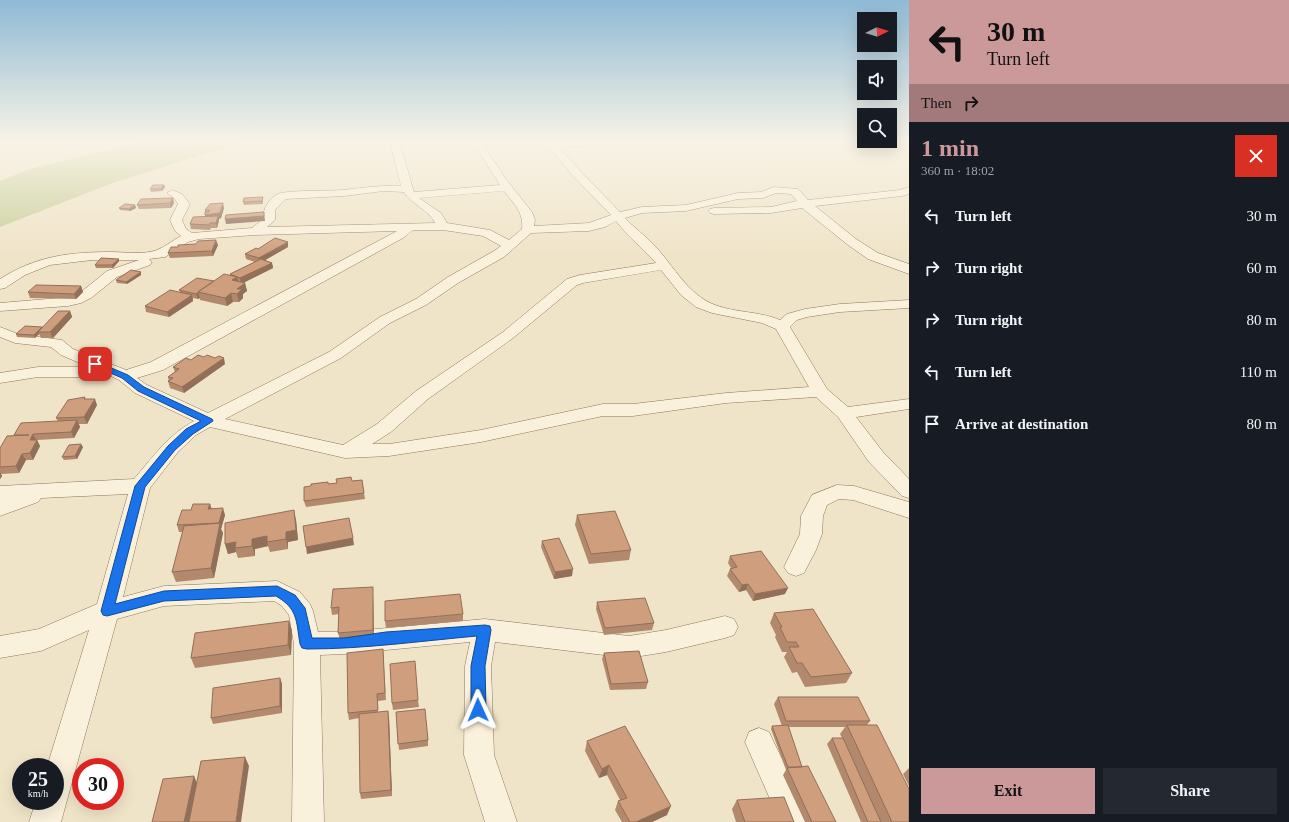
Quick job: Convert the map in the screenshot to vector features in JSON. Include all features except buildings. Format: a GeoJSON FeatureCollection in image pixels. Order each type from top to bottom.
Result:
{"type":"FeatureCollection","features":[{"type":"Feature","properties":{"kind":"street"},"geometry":{"type":"LineString","coordinates":[[405,179],[409,192],[414,199],[437,215],[443,226]]}},
{"type":"Feature","properties":{"kind":"street"},"geometry":{"type":"LineString","coordinates":[[502,179],[526,212],[529,220],[528,230]]}},
{"type":"Feature","properties":{"kind":"street"},"geometry":{"type":"LineString","coordinates":[[582,179],[618,216],[630,231],[649,247],[686,292],[701,304],[712,309],[766,320],[782,326],[820,392],[844,413],[876,457],[909,491]]}},
{"type":"Feature","properties":{"kind":"street"},"geometry":{"type":"LineString","coordinates":[[64,758],[107,611],[140,486],[172,448],[189,431],[256,394],[335,355],[385,320],[421,302],[453,280],[499,254],[528,230],[589,227],[601,224],[618,216],[642,210],[686,208],[712,211],[751,209],[770,210],[805,204],[902,193],[909,189],[909,181]]}},
{"type":"Feature","properties":{"kind":"street"},"geometry":{"type":"LineString","coordinates":[[255,231],[269,220],[269,210],[276,201],[283,196],[344,193],[384,188],[409,192],[508,188]]}},
{"type":"Feature","properties":{"kind":"street"},"geometry":{"type":"LineString","coordinates":[[686,208],[738,196],[754,196],[774,190],[794,190],[805,204],[852,242],[873,256],[904,266],[909,270]]}},
{"type":"Feature","properties":{"kind":"street"},"geometry":{"type":"LineString","coordinates":[[172,193],[178,196],[184,204],[176,220],[181,231],[189,236]]}},
{"type":"Feature","properties":{"kind":"street"},"geometry":{"type":"LineString","coordinates":[[0,307],[79,300],[93,291],[106,278],[125,267],[144,262],[160,254],[189,236],[255,231],[443,226],[486,232],[509,245]]}},
{"type":"Feature","properties":{"kind":"street"},"geometry":{"type":"LineString","coordinates":[[125,376],[157,366],[260,308],[399,235],[410,227]]}},
{"type":"Feature","properties":{"kind":"street"},"geometry":{"type":"LineString","coordinates":[[0,285],[20,272],[48,261],[92,256],[142,256],[160,254]]}},
{"type":"Feature","properties":{"kind":"street"},"geometry":{"type":"LineString","coordinates":[[345,452],[384,428],[422,395],[508,335],[572,282],[580,279],[664,266]]}},
{"type":"Feature","properties":{"kind":"street"},"geometry":{"type":"LineString","coordinates":[[782,326],[792,317],[805,313],[840,308],[909,304]]}},
{"type":"Feature","properties":{"kind":"street"},"geometry":{"type":"LineString","coordinates":[[0,332],[14,338],[38,340],[56,344],[68,352],[125,376],[141,389],[209,421],[345,452],[389,450],[481,436],[603,410],[633,410],[726,398],[820,392]]}},
{"type":"Feature","properties":{"kind":"street"},"geometry":{"type":"LineString","coordinates":[[0,378],[38,372],[93,372],[109,369]]}},
{"type":"Feature","properties":{"kind":"street"},"geometry":{"type":"LineString","coordinates":[[844,413],[909,404]]}},
{"type":"Feature","properties":{"kind":"street"},"geometry":{"type":"LineString","coordinates":[[0,493],[140,486]]}},
{"type":"Feature","properties":{"kind":"street"},"geometry":{"type":"LineString","coordinates":[[0,508],[53,490]]}},
{"type":"Feature","properties":{"kind":"street"},"geometry":{"type":"LineString","coordinates":[[796,567],[811,534],[812,516],[819,500],[837,492],[854,493],[909,510]]}},
{"type":"Feature","properties":{"kind":"street"},"geometry":{"type":"LineString","coordinates":[[0,647],[41,640],[107,611],[164,596],[277,591],[291,599],[301,611],[307,644],[308,822]]}},
{"type":"Feature","properties":{"kind":"street"},"geometry":{"type":"LineString","coordinates":[[307,644],[344,643],[485,630],[629,647],[666,642],[725,627]]}},
{"type":"Feature","properties":{"kind":"street"},"geometry":{"type":"LineString","coordinates":[[485,630],[478,666],[479,755],[501,822]]}},
{"type":"Feature","properties":{"kind":"street"},"geometry":{"type":"LineString","coordinates":[[759,742],[796,822]]}},
{"type":"Feature","properties":{"kind":"street"},"geometry":{"type":"LineString","coordinates":[[45,822],[49,810]]}},
{"type":"Feature","properties":{"kind":"green space"},"geometry":{"type":"Polygon","coordinates":[[[4,179],[125,179],[0,227],[0,181],[4,179]]]}},
{"type":"Feature","properties":{"kind":"route"},"geometry":{"type":"LineString","coordinates":[[95,364],[125,376],[141,389],[209,421],[189,431],[150,472],[140,486],[107,611],[164,596],[277,591],[291,599],[301,611],[307,644],[344,643],[485,630],[478,666],[478,710]]}}]}
